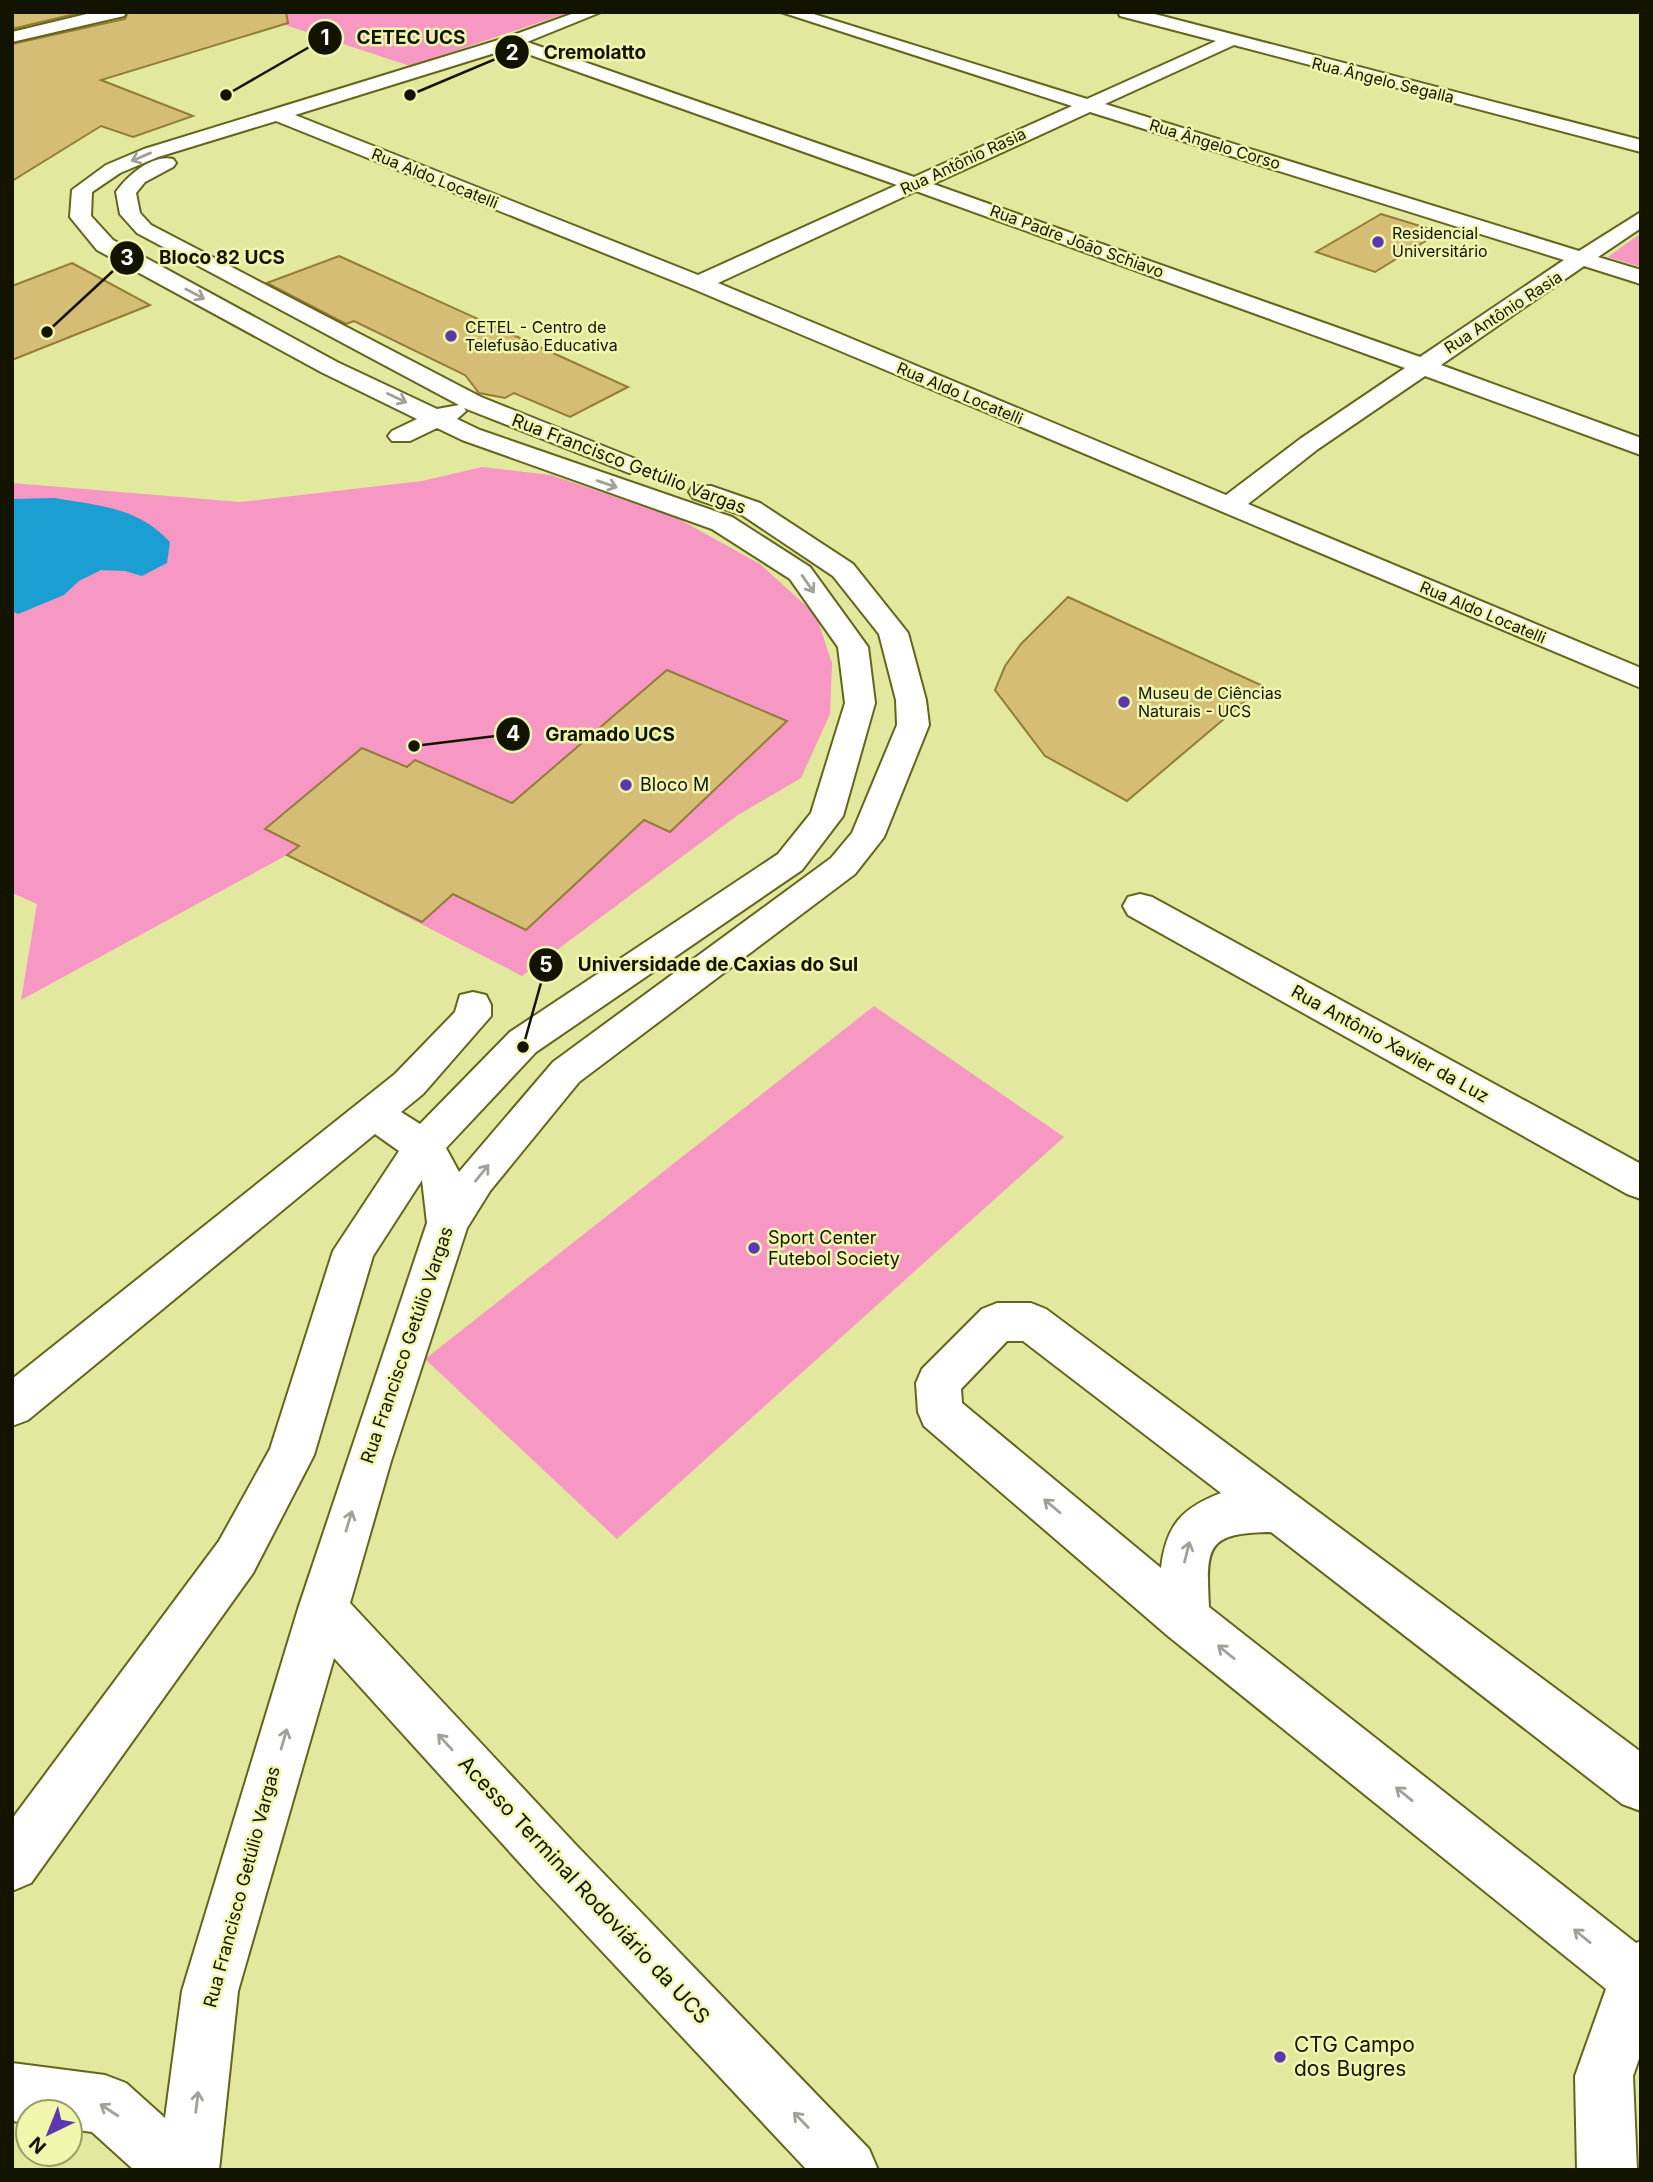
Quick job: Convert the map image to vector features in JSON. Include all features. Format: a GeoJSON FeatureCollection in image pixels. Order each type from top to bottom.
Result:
{"type":"FeatureCollection","features":[{"type":"Feature","properties":{"kind":"street"},"geometry":{"type":"LineString","coordinates":[[12,37],[118,12]]}},
{"type":"Feature","properties":{"kind":"street"},"geometry":{"type":"LineString","coordinates":[[283,114],[511,42],[593,12]]}},
{"type":"Feature","properties":{"kind":"street","name":"Rua Ângelo Corso"},"geometry":{"type":"LineString","coordinates":[[789,12],[1641,277]]}},
{"type":"Feature","properties":{"kind":"street","name":"Rua Ângelo Segalla"},"geometry":{"type":"LineString","coordinates":[[1126,12],[1229,41],[1641,146]]}},
{"type":"Feature","properties":{"kind":"street","name":"Rua Antônio Rasia"},"geometry":{"type":"LineString","coordinates":[[699,283],[1229,41]]}},
{"type":"Feature","properties":{"kind":"street","name":"Rua Padre João Schiavo"},"geometry":{"type":"LineString","coordinates":[[511,42],[916,183],[1641,447]]}},
{"type":"Feature","properties":{"kind":"street","name":"Rua Francisco Getúlio Vargas"},"geometry":{"type":"LineString","coordinates":[[189,2170],[210,1991],[322,1609],[368,1461],[448,1223],[476,1180],[566,1072],[773,921],[843,866],[867,837],[912,725],[911,700],[893,633],[843,570],[751,509],[329,367],[105,245],[80,217],[82,190],[113,169],[151,153],[283,114]]}},
{"type":"Feature","properties":{"kind":"street","name":"Rua Francisco Getúlio Vargas"},"geometry":{"type":"LineString","coordinates":[[12,1864],[236,1557],[290,1455],[354,1251],[423,1146],[523,1042],[634,970],[790,862],[827,816],[860,703],[853,647],[800,573],[722,523],[497,446],[456,410],[144,229],[130,214],[126,192],[138,178],[180,156],[283,114]]}},
{"type":"Feature","properties":{"kind":"street","name":"Rua Aldo Locatelli"},"geometry":{"type":"LineString","coordinates":[[283,114],[699,283],[1641,679]]}},
{"type":"Feature","properties":{"kind":"street","name":"Rua Antônio Rasia"},"geometry":{"type":"LineString","coordinates":[[1229,506],[1309,444],[1641,218]]}},
{"type":"Feature","properties":{"kind":"street"},"geometry":{"type":"LineString","coordinates":[[401,436],[456,410]]}},
{"type":"Feature","properties":{"kind":"street","name":"Rua Antônio Xavier da Luz"},"geometry":{"type":"LineString","coordinates":[[1140,906],[1641,1183]]}},
{"type":"Feature","properties":{"kind":"street"},"geometry":{"type":"LineString","coordinates":[[12,1406],[409,1084],[473,1016],[473,1005]]}},
{"type":"Feature","properties":{"kind":"street"},"geometry":{"type":"LineString","coordinates":[[373,1114],[423,1146],[441,1170],[447,1192],[448,1223]]}},
{"type":"Feature","properties":{"kind":"street"},"geometry":{"type":"LineString","coordinates":[[1607,2170],[1604,2076],[1638,1973],[1185,1619],[940,1412],[938,1383],[997,1322],[1031,1322],[1641,1785]]}},
{"type":"Feature","properties":{"kind":"street"},"geometry":{"type":"LineString","coordinates":[[1185,1619],[1184,1566],[1189,1542],[1203,1522],[1224,1514],[1278,1510]]}},
{"type":"Feature","properties":{"kind":"street","name":"Acesso Terminal Rodoviário da UCS"},"geometry":{"type":"LineString","coordinates":[[322,1609],[557,1864],[848,2170]]}},
{"type":"Feature","properties":{"kind":"street"},"geometry":{"type":"LineString","coordinates":[[12,2092],[105,2104],[179,2170]]}},
{"type":"Feature","properties":{"kind":"shaded area"},"geometry":{"type":"Polygon","coordinates":[[[246,12],[570,12],[410,66],[246,12]]]}},
{"type":"Feature","properties":{"kind":"shaded area"},"geometry":{"type":"Polygon","coordinates":[[[1641,233],[1641,267],[1608,257],[1641,233]]]}},
{"type":"Feature","properties":{"kind":"shaded area"},"geometry":{"type":"Polygon","coordinates":[[[482,467],[551,475],[677,518],[760,564],[816,615],[832,663],[830,714],[801,778],[738,815],[522,976],[287,855],[21,1000],[37,904],[12,893],[12,483],[240,502],[422,481],[482,467]]]}},
{"type":"Feature","properties":{"kind":"shaded area","name":"Sport Center Futebol Society"},"geometry":{"type":"Polygon","coordinates":[[[874,1006],[1064,1137],[617,1539],[425,1359],[874,1006]]]}},
{"type":"Feature","properties":{"kind":"water"},"geometry":{"type":"Polygon","coordinates":[[[55,498],[102,506],[145,521],[170,542],[167,563],[142,576],[125,571],[101,570],[79,581],[64,595],[18,614],[12,611],[12,499],[55,498]]]}},
{"type":"Feature","properties":{"kind":"building"},"geometry":{"type":"Polygon","coordinates":[[[12,12],[83,12],[12,29],[12,12]]]}},
{"type":"Feature","properties":{"kind":"building"},"geometry":{"type":"Polygon","coordinates":[[[128,12],[286,12],[288,23],[101,80],[193,116],[133,137],[101,126],[12,181],[12,44],[125,19],[128,12]]]}},
{"type":"Feature","properties":{"kind":"building","name":"Residencial Universitário"},"geometry":{"type":"Polygon","coordinates":[[[1381,214],[1440,232],[1375,272],[1316,252],[1381,214]]]}},
{"type":"Feature","properties":{"kind":"building","name":"CETEL - Centro de Telefusão Educativa"},"geometry":{"type":"Polygon","coordinates":[[[339,256],[628,387],[570,417],[514,393],[505,398],[479,393],[465,375],[354,321],[346,324],[267,283],[339,256]]]}},
{"type":"Feature","properties":{"kind":"building"},"geometry":{"type":"Polygon","coordinates":[[[72,263],[150,305],[12,360],[12,286],[72,263]]]}},
{"type":"Feature","properties":{"kind":"building","name":"Museu de Ciências Naturais - UCS"},"geometry":{"type":"Polygon","coordinates":[[[1068,597],[1263,686],[1127,801],[1045,756],[995,690],[1005,666],[1021,644],[1068,597]]]}},
{"type":"Feature","properties":{"kind":"building","name":"Bloco M"},"geometry":{"type":"Polygon","coordinates":[[[667,670],[787,721],[670,832],[644,820],[526,930],[453,894],[422,922],[287,855],[299,846],[265,829],[362,748],[407,767],[415,760],[512,803],[667,670]]]}},
{"type":"Feature","properties":{"kind":"place","name":"CETEC UCS"},"geometry":{"type":"Point","coordinates":[226,95]}},
{"type":"Feature","properties":{"kind":"place","name":"Cremolatto"},"geometry":{"type":"Point","coordinates":[410,95]}},
{"type":"Feature","properties":{"kind":"place","name":"Residencial Universitário"},"geometry":{"type":"Point","coordinates":[1378,242]}},
{"type":"Feature","properties":{"kind":"place","name":"Bloco 82 UCS"},"geometry":{"type":"Point","coordinates":[47,332]}},
{"type":"Feature","properties":{"kind":"place","name":"CETEL - Centro de Telefusão Educativa"},"geometry":{"type":"Point","coordinates":[451,336]}},
{"type":"Feature","properties":{"kind":"place","name":"Museu de Ciências Naturais - UCS"},"geometry":{"type":"Point","coordinates":[1124,702]}},
{"type":"Feature","properties":{"kind":"place","name":"Gramado UCS"},"geometry":{"type":"Point","coordinates":[414,746]}},
{"type":"Feature","properties":{"kind":"place","name":"Bloco M"},"geometry":{"type":"Point","coordinates":[626,785]}},
{"type":"Feature","properties":{"kind":"place","name":"Universidade de Caxias do Sul"},"geometry":{"type":"Point","coordinates":[523,1047]}},
{"type":"Feature","properties":{"kind":"place","name":"Sport Center Futebol Society"},"geometry":{"type":"Point","coordinates":[754,1248]}},
{"type":"Feature","properties":{"kind":"place","name":"CTG Campo dos Bugres"},"geometry":{"type":"Point","coordinates":[1280,2057]}}]}
